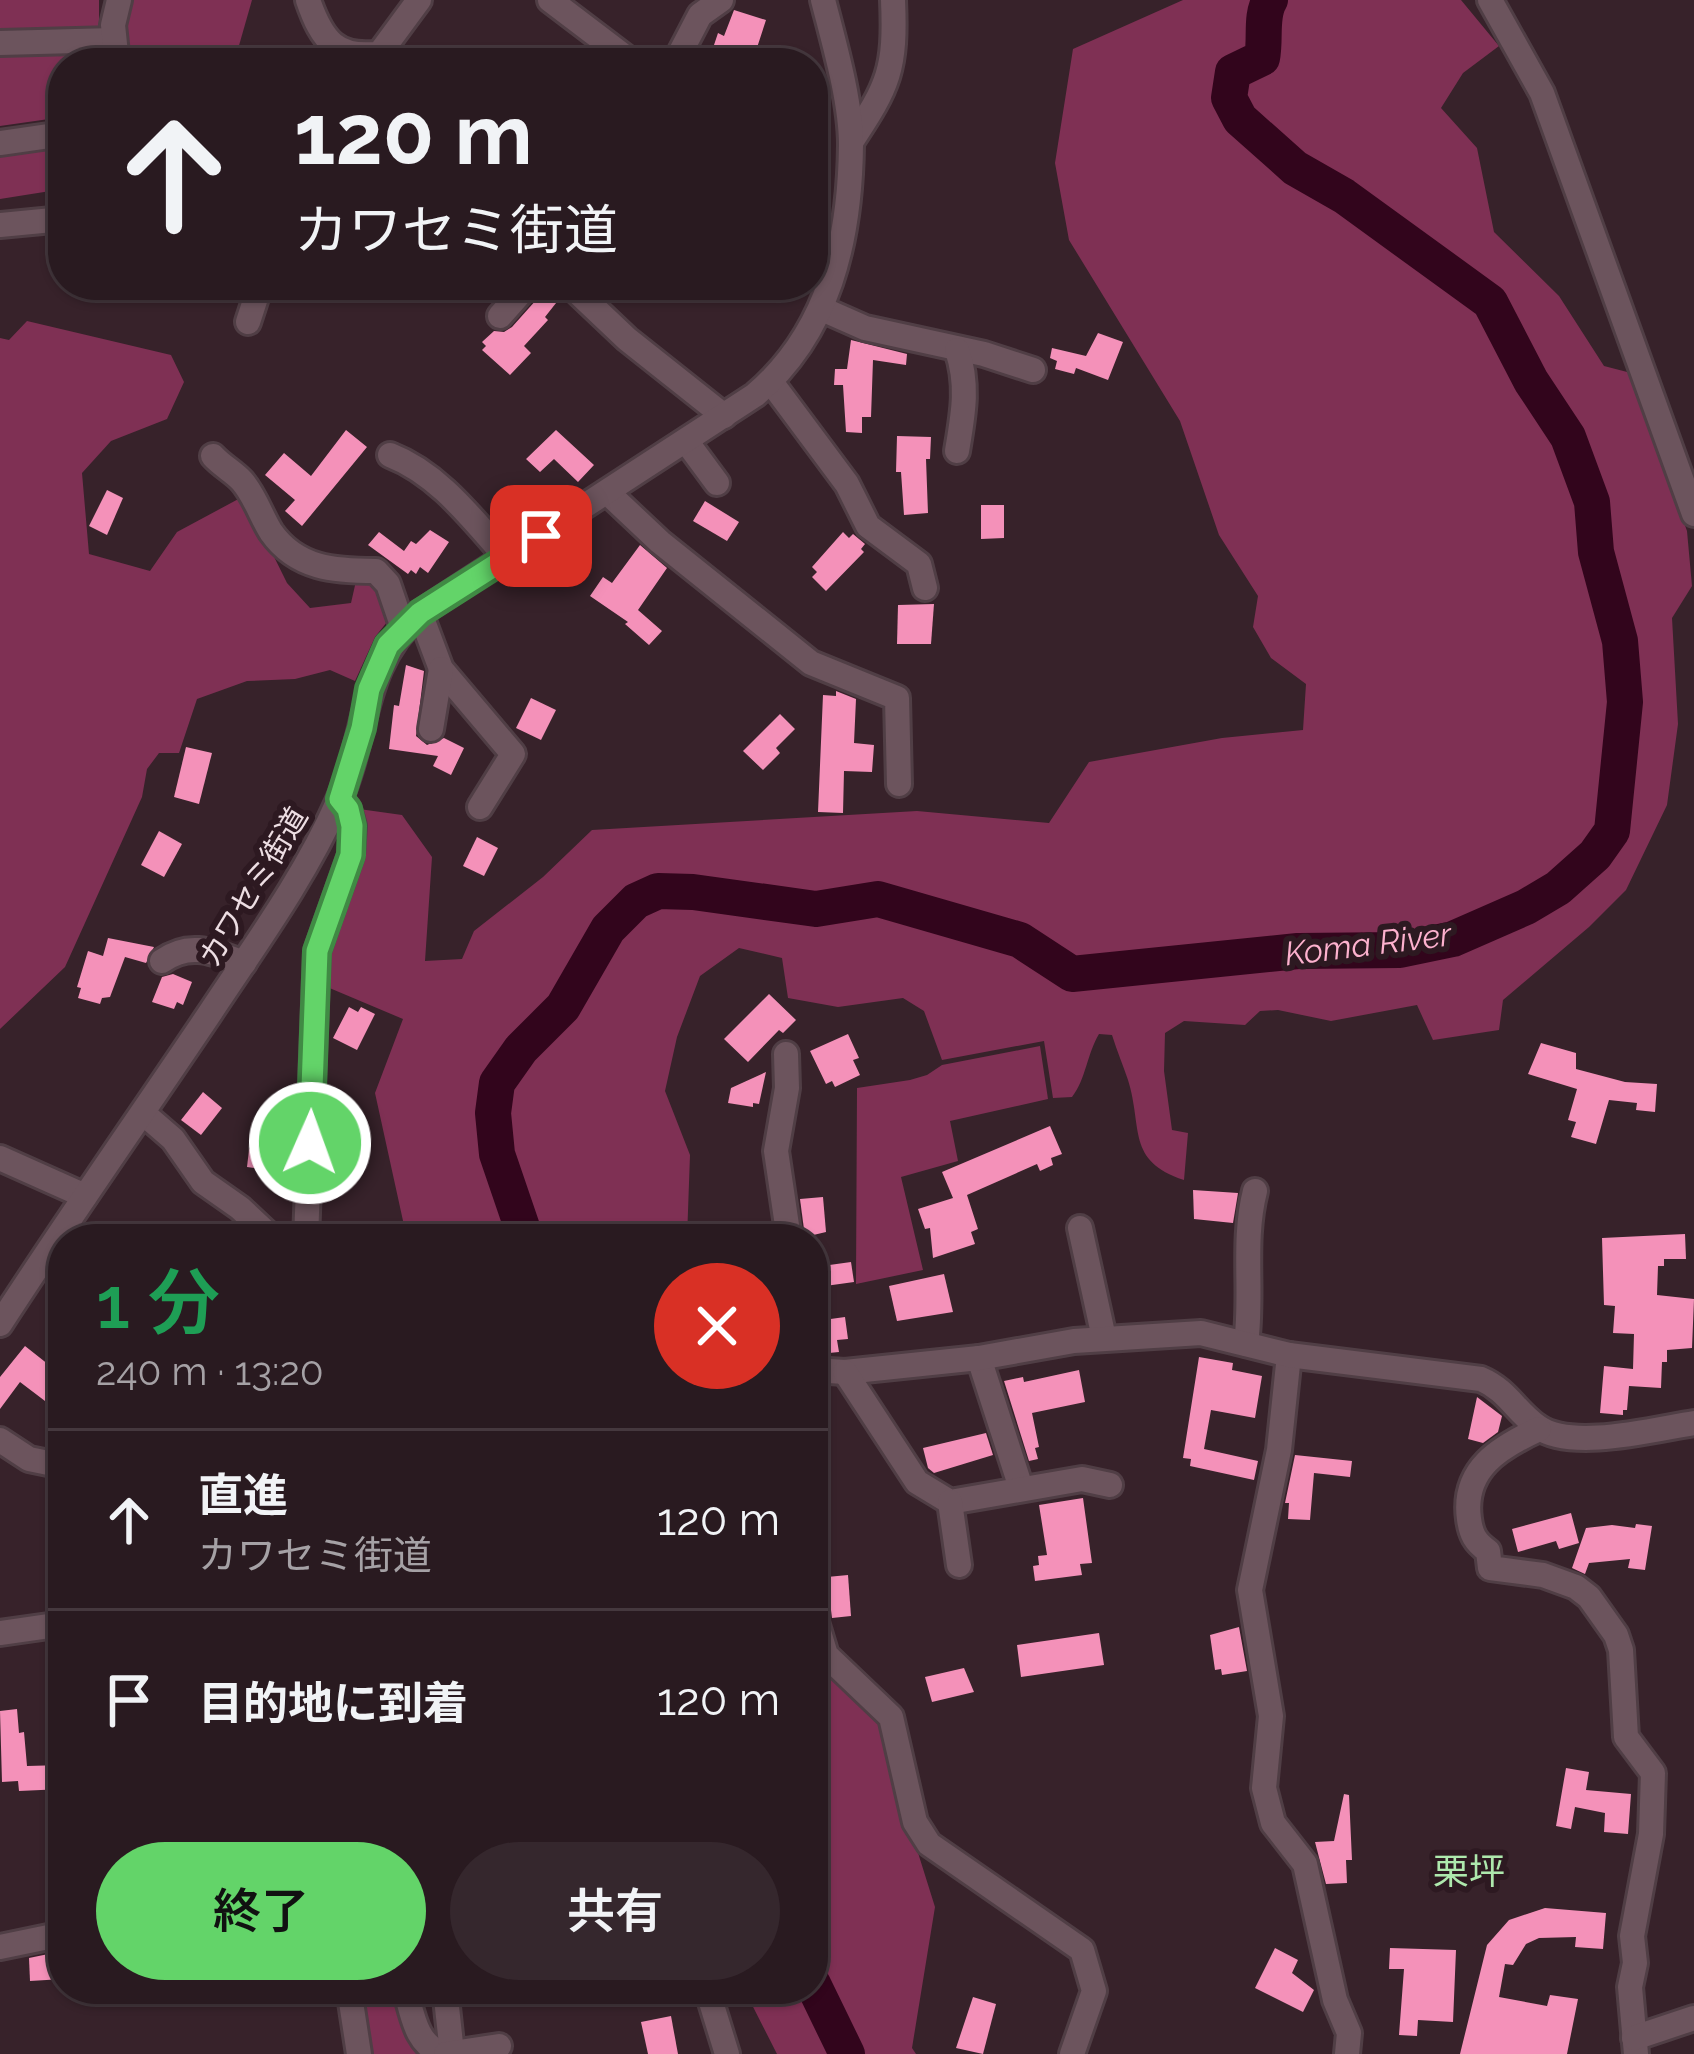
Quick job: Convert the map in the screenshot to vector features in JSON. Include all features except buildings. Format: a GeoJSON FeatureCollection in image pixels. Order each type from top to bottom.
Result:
{"type":"FeatureCollection","features":[{"type":"Feature","properties":{"kind":"street"},"geometry":{"type":"LineString","coordinates":[[115,48],[112,25],[118,0]]}},
{"type":"Feature","properties":{"kind":"street"},"geometry":{"type":"LineString","coordinates":[[308,0],[330,43],[340,48]]}},
{"type":"Feature","properties":{"kind":"street"},"geometry":{"type":"LineString","coordinates":[[384,48],[419,0]]}},
{"type":"Feature","properties":{"kind":"street"},"geometry":{"type":"LineString","coordinates":[[550,0],[613,48]]}},
{"type":"Feature","properties":{"kind":"street"},"geometry":{"type":"LineString","coordinates":[[683,48],[700,15],[721,0]]}},
{"type":"Feature","properties":{"kind":"street","name":"カワセミ街道"},"geometry":{"type":"LineString","coordinates":[[823,0],[851,142],[841,244],[828,288]]}},
{"type":"Feature","properties":{"kind":"street"},"geometry":{"type":"LineString","coordinates":[[851,142],[880,98],[891,70],[893,0]]}},
{"type":"Feature","properties":{"kind":"street"},"geometry":{"type":"LineString","coordinates":[[1490,0],[1542,93],[1694,514]]}},
{"type":"Feature","properties":{"kind":"street"},"geometry":{"type":"LineString","coordinates":[[0,43],[64,48]]}},
{"type":"Feature","properties":{"kind":"street"},"geometry":{"type":"LineString","coordinates":[[0,143],[48,136]]}},
{"type":"Feature","properties":{"kind":"street"},"geometry":{"type":"LineString","coordinates":[[0,224],[48,220]]}},
{"type":"Feature","properties":{"kind":"street"},"geometry":{"type":"LineString","coordinates":[[248,322],[255,300]]}},
{"type":"Feature","properties":{"kind":"street"},"geometry":{"type":"LineString","coordinates":[[500,316],[512,300]]}},
{"type":"Feature","properties":{"kind":"street"},"geometry":{"type":"LineString","coordinates":[[586,300],[626,339],[724,416]]}},
{"type":"Feature","properties":{"kind":"street","name":"カワセミ街道"},"geometry":{"type":"LineString","coordinates":[[66,1224],[244,963],[320,840],[340,799],[377,666],[411,621],[771,382],[803,344],[825,300]]}},
{"type":"Feature","properties":{"kind":"street"},"geometry":{"type":"LineString","coordinates":[[822,309],[865,328],[1034,370]]}},
{"type":"Feature","properties":{"kind":"street"},"geometry":{"type":"LineString","coordinates":[[957,350],[965,374],[966,400],[957,451]]}},
{"type":"Feature","properties":{"kind":"street"},"geometry":{"type":"LineString","coordinates":[[771,382],[847,484],[868,526],[919,564],[925,588]]}},
{"type":"Feature","properties":{"kind":"street"},"geometry":{"type":"LineString","coordinates":[[686,441],[717,483]]}},
{"type":"Feature","properties":{"kind":"street"},"geometry":{"type":"LineString","coordinates":[[390,455],[410,463],[443,490],[508,558]]}},
{"type":"Feature","properties":{"kind":"street"},"geometry":{"type":"LineString","coordinates":[[213,456],[240,478],[287,551],[335,571],[376,571],[388,584],[441,669],[513,754],[480,807]]}},
{"type":"Feature","properties":{"kind":"street"},"geometry":{"type":"LineString","coordinates":[[608,494],[660,542],[811,663],[897,698],[899,784]]}},
{"type":"Feature","properties":{"kind":"street"},"geometry":{"type":"LineString","coordinates":[[431,729],[441,669]]}},
{"type":"Feature","properties":{"kind":"street"},"geometry":{"type":"LineString","coordinates":[[307,1224],[317,951],[351,855],[352,826],[340,799]]}},
{"type":"Feature","properties":{"kind":"street"},"geometry":{"type":"LineString","coordinates":[[161,961],[193,947],[244,963]]}},
{"type":"Feature","properties":{"kind":"street"},"geometry":{"type":"LineString","coordinates":[[786,1054],[787,1088],[776,1150],[786,1224]]}},
{"type":"Feature","properties":{"kind":"street"},"geometry":{"type":"LineString","coordinates":[[143,1113],[173,1139],[202,1182],[257,1224]]}},
{"type":"Feature","properties":{"kind":"street"},"geometry":{"type":"LineString","coordinates":[[0,1158],[85,1196]]}},
{"type":"Feature","properties":{"kind":"street"},"geometry":{"type":"LineString","coordinates":[[1246,1344],[1251,1306],[1246,1232],[1255,1191]]}},
{"type":"Feature","properties":{"kind":"street"},"geometry":{"type":"LineString","coordinates":[[1080,1228],[1104,1338]]}},
{"type":"Feature","properties":{"kind":"street","name":"カワセミ街道"},"geometry":{"type":"LineString","coordinates":[[7,1314],[48,1252]]}},
{"type":"Feature","properties":{"kind":"street"},"geometry":{"type":"LineString","coordinates":[[828,1371],[979,1358],[1104,1338],[1201,1334],[1289,1355],[1481,1379],[1508,1394],[1539,1429],[1569,1436],[1606,1437],[1694,1423]]}},
{"type":"Feature","properties":{"kind":"street"},"geometry":{"type":"LineString","coordinates":[[1289,1355],[1280,1450],[1250,1590],[1271,1716],[1266,1807],[1305,1864],[1334,2000],[1349,2033],[1347,2054]]}},
{"type":"Feature","properties":{"kind":"street"},"geometry":{"type":"LineString","coordinates":[[979,1358],[1021,1488]]}},
{"type":"Feature","properties":{"kind":"street"},"geometry":{"type":"LineString","coordinates":[[845,1372],[917,1482],[950,1502],[1082,1479],[1110,1485]]}},
{"type":"Feature","properties":{"kind":"street"},"geometry":{"type":"LineString","coordinates":[[1539,1429],[1496,1452],[1480,1467],[1471,1486],[1471,1532],[1488,1551],[1490,1568],[1543,1574],[1576,1587],[1616,1635],[1627,1737],[1654,1774],[1651,1834],[1632,1936],[1635,2046],[1694,2018]]}},
{"type":"Feature","properties":{"kind":"street"},"geometry":{"type":"LineString","coordinates":[[0,1440],[29,1459],[48,1463]]}},
{"type":"Feature","properties":{"kind":"street"},"geometry":{"type":"LineString","coordinates":[[950,1502],[959,1565]]}},
{"type":"Feature","properties":{"kind":"street"},"geometry":{"type":"LineString","coordinates":[[0,1633],[48,1626]]}},
{"type":"Feature","properties":{"kind":"street"},"geometry":{"type":"LineString","coordinates":[[828,1657],[891,1717],[915,1822],[929,1844],[1082,1950],[1094,1990],[1072,2054]]}},
{"type":"Feature","properties":{"kind":"street"},"geometry":{"type":"LineString","coordinates":[[0,1947],[48,1937]]}},
{"type":"Feature","properties":{"kind":"street"},"geometry":{"type":"LineString","coordinates":[[351,2004],[358,2054]]}},
{"type":"Feature","properties":{"kind":"street"},"geometry":{"type":"LineString","coordinates":[[409,2004],[419,2037],[430,2049],[447,2054],[499,2046]]}},
{"type":"Feature","properties":{"kind":"street"},"geometry":{"type":"LineString","coordinates":[[445,2004],[447,2054]]}},
{"type":"Feature","properties":{"kind":"street"},"geometry":{"type":"LineString","coordinates":[[711,2004],[728,2054]]}},
{"type":"Feature","properties":{"kind":"shaded area"},"geometry":{"type":"Polygon","coordinates":[[[0,0],[99,0],[99,27],[0,29],[0,0]]]}},
{"type":"Feature","properties":{"kind":"shaded area"},"geometry":{"type":"Polygon","coordinates":[[[130,0],[252,0],[238,48],[122,48],[123,18],[130,0]]]}},
{"type":"Feature","properties":{"kind":"shaded area"},"geometry":{"type":"Polygon","coordinates":[[[1183,0],[1461,0],[1499,46],[1463,73],[1441,108],[1477,148],[1494,232],[1559,296],[1604,366],[1631,373],[1687,531],[1692,586],[1672,618],[1678,724],[1667,805],[1626,890],[1503,1000],[1499,1030],[1433,1040],[1417,1005],[1331,1021],[1260,1011],[1245,1025],[1184,1021],[1165,1033],[1164,1071],[1172,1130],[1188,1133],[1184,1180],[1153,1163],[1145,1153],[1112,1035],[1099,1034],[1072,1097],[1053,1098],[1044,1041],[942,1060],[924,1011],[903,998],[838,1007],[788,998],[782,958],[739,948],[700,976],[677,1037],[665,1091],[690,1155],[688,1224],[404,1224],[375,1093],[403,1019],[320,984],[352,808],[402,815],[432,857],[425,961],[462,959],[474,931],[543,877],[592,830],[917,811],[1049,823],[1089,762],[1222,738],[1303,730],[1306,684],[1271,658],[1253,627],[1258,596],[1219,535],[1180,421],[1069,240],[1055,163],[1073,49],[1183,0]]]}},
{"type":"Feature","properties":{"kind":"shaded area"},"geometry":{"type":"Polygon","coordinates":[[[110,45],[110,48],[48,48],[48,119],[0,126],[0,49],[110,45]]]}},
{"type":"Feature","properties":{"kind":"shaded area"},"geometry":{"type":"Polygon","coordinates":[[[48,142],[48,191],[0,199],[0,149],[48,142]]]}},
{"type":"Feature","properties":{"kind":"shaded area"},"geometry":{"type":"Polygon","coordinates":[[[27,321],[171,355],[184,382],[167,419],[111,441],[82,473],[89,554],[150,571],[177,532],[244,496],[287,583],[310,608],[351,603],[356,581],[372,575],[391,617],[375,637],[355,681],[330,670],[295,679],[247,681],[197,699],[179,753],[159,753],[147,769],[142,797],[65,967],[0,1029],[0,338],[9,340],[27,321]]]}},
{"type":"Feature","properties":{"kind":"shaded area"},"geometry":{"type":"Polygon","coordinates":[[[1040,1046],[1048,1099],[950,1121],[958,1161],[901,1177],[923,1270],[856,1284],[857,1088],[910,1080],[942,1065],[1040,1046]]]}},
{"type":"Feature","properties":{"kind":"shaded area"},"geometry":{"type":"Polygon","coordinates":[[[828,1666],[887,1716],[909,1824],[935,1907],[912,2048],[916,2054],[777,2054],[752,2004],[828,2004],[828,1666]]]}},
{"type":"Feature","properties":{"kind":"shaded area"},"geometry":{"type":"Polygon","coordinates":[[[357,2004],[399,2004],[409,2043],[419,2054],[364,2054],[357,2004]]]}},
{"type":"Feature","properties":{"kind":"waterway","name":"Koma River"},"geometry":{"type":"LineString","coordinates":[[521,1224],[497,1154],[493,1113],[497,1083],[521,1049],[563,1007],[608,929],[636,901],[658,891],[816,909],[878,899],[1020,940],[1072,974],[1298,951],[1400,950],[1453,939],[1558,888],[1595,855],[1612,831],[1625,702],[1620,641],[1596,552],[1592,502],[1568,437],[1531,381],[1490,302],[1344,196],[1295,168],[1240,119],[1229,98],[1233,72],[1262,58],[1270,0]]}},
{"type":"Feature","properties":{"kind":"waterway","name":"Koma River"},"geometry":{"type":"LineString","coordinates":[[823,2004],[847,2054]]}},
{"type":"Feature","properties":{"kind":"district","name":"栗坪"},"geometry":{"type":"Point","coordinates":[1469,1871]}},
{"type":"Feature","properties":{"kind":"route"},"geometry":{"type":"LineString","coordinates":[[310,1143],[317,951],[351,855],[352,826],[340,799],[377,666],[388,645],[420,613],[541,536]]}}]}
